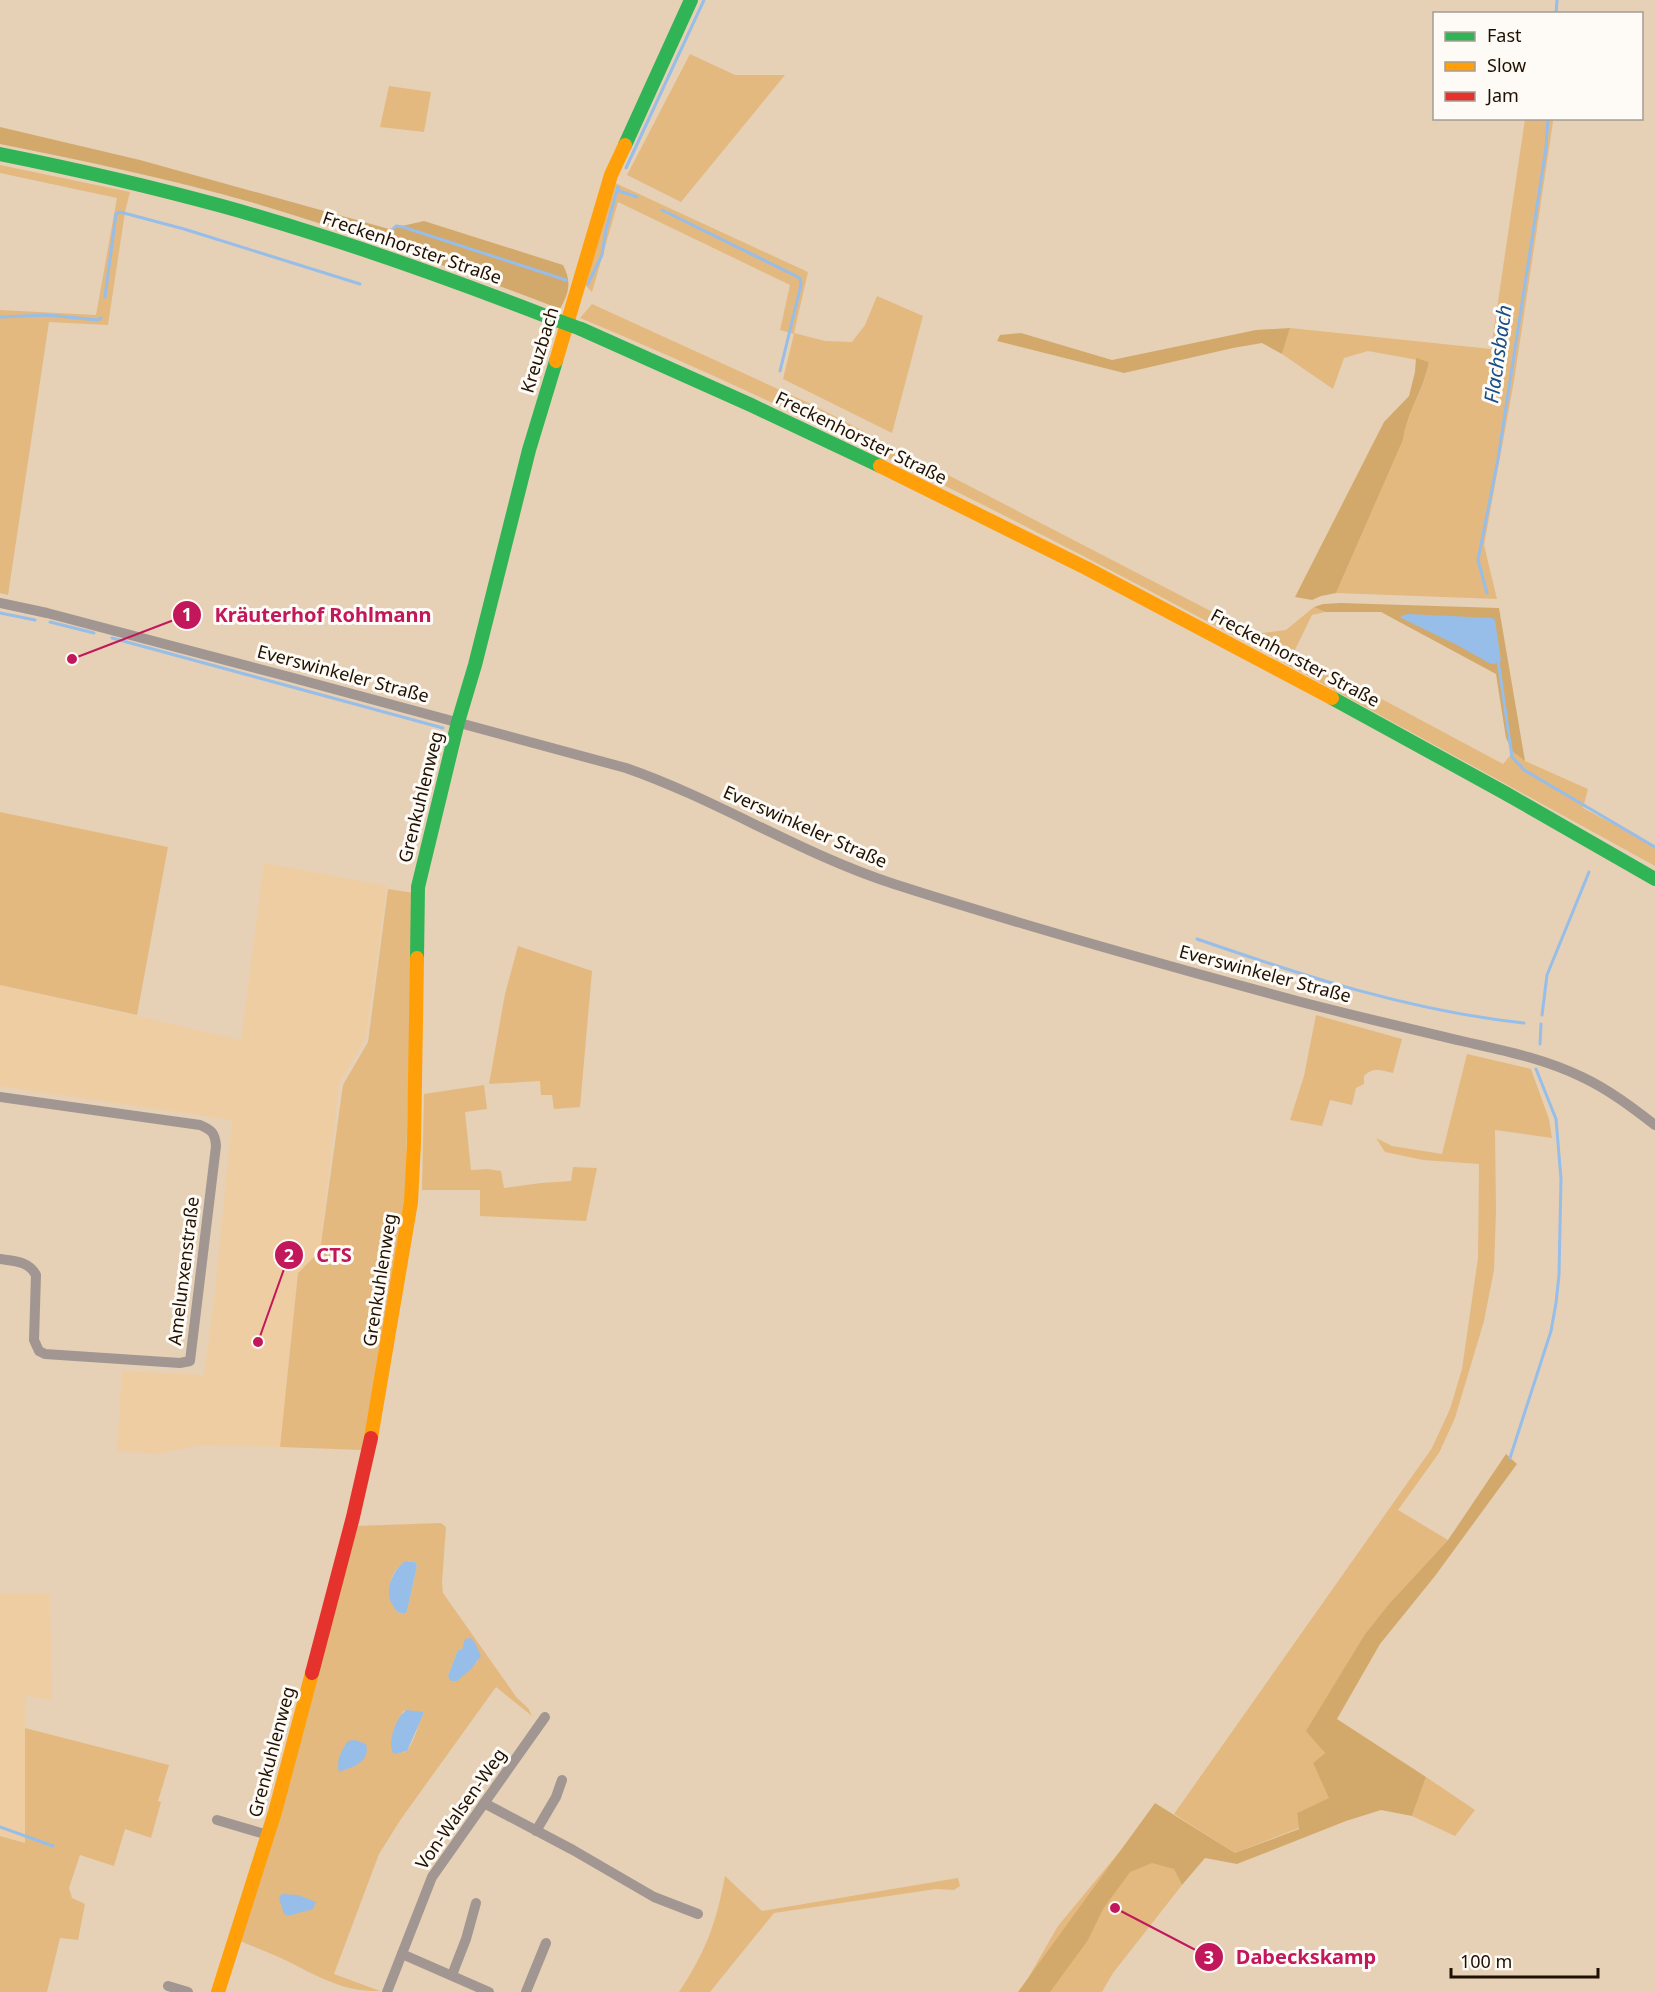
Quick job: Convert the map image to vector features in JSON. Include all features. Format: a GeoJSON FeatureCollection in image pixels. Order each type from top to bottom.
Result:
{"type":"FeatureCollection","features":[{"type":"Feature","properties":{"kind":"street","name":"Kreuzbach"},"geometry":{"type":"LineString","coordinates":[[458,722],[475,665],[529,450],[610,175],[691,0]]}},
{"type":"Feature","properties":{"kind":"street","name":"Freckenhorster Straße"},"geometry":{"type":"LineString","coordinates":[[0,154],[172,193],[275,221],[419,268],[581,330],[686,375],[821,438],[1145,598],[1494,786],[1655,879]]}},
{"type":"Feature","properties":{"kind":"street","name":"Everswinkeler Straße"},"geometry":{"type":"LineString","coordinates":[[0,603],[103,628],[646,774],[819,856],[894,884],[1160,963],[1302,1002],[1531,1058],[1585,1078],[1655,1125]]}},
{"type":"Feature","properties":{"kind":"street","name":"Grenkuhlenweg"},"geometry":{"type":"LineString","coordinates":[[218,1992],[293,1750],[368,1456],[411,1202],[418,887],[458,722]]}},
{"type":"Feature","properties":{"kind":"street","name":"Amelunxenstraße"},"geometry":{"type":"LineString","coordinates":[[0,1097],[200,1125],[212,1130],[216,1146],[190,1361],[180,1363],[45,1354],[39,1351],[34,1340],[36,1275],[32,1268],[24,1263],[0,1259]]}},
{"type":"Feature","properties":{"kind":"street","name":"Von-Walsen-Weg"},"geometry":{"type":"LineString","coordinates":[[387,1992],[432,1877],[545,1717]]}},
{"type":"Feature","properties":{"kind":"street"},"geometry":{"type":"LineString","coordinates":[[536,1831],[556,1797],[562,1780]]}},
{"type":"Feature","properties":{"kind":"street"},"geometry":{"type":"LineString","coordinates":[[484,1803],[641,1890],[698,1914]]}},
{"type":"Feature","properties":{"kind":"street","name":"Grenkuhlenweg"},"geometry":{"type":"LineString","coordinates":[[217,1820],[268,1835]]}},
{"type":"Feature","properties":{"kind":"street"},"geometry":{"type":"LineString","coordinates":[[452,1975],[466,1939],[476,1903]]}},
{"type":"Feature","properties":{"kind":"street"},"geometry":{"type":"LineString","coordinates":[[526,1992],[546,1943]]}},
{"type":"Feature","properties":{"kind":"street"},"geometry":{"type":"LineString","coordinates":[[402,1954],[489,1992]]}},
{"type":"Feature","properties":{"kind":"street"},"geometry":{"type":"LineString","coordinates":[[168,1985],[188,1992]]}},
{"type":"Feature","properties":{"kind":"shaded area"},"geometry":{"type":"Polygon","coordinates":[[[690,54],[735,75],[785,75],[681,202],[627,175],[690,54]]]}},
{"type":"Feature","properties":{"kind":"shaded area"},"geometry":{"type":"Polygon","coordinates":[[[389,86],[431,92],[424,132],[380,127],[389,86]]]}},
{"type":"Feature","properties":{"kind":"shaded area"},"geometry":{"type":"Polygon","coordinates":[[[1525,120],[1553,120],[1514,381],[1484,545],[1497,599],[1336,593],[1403,440],[1429,362],[1368,351],[1344,358],[1333,389],[1282,354],[1290,328],[1491,349],[1525,120]]]}},
{"type":"Feature","properties":{"kind":"shaded area"},"geometry":{"type":"Polygon","coordinates":[[[0,127],[140,160],[389,229],[424,221],[563,265],[568,277],[566,298],[560,309],[408,253],[254,203],[127,171],[0,144],[0,127]]]}},
{"type":"Feature","properties":{"kind":"shaded area"},"geometry":{"type":"Polygon","coordinates":[[[0,165],[130,192],[108,325],[49,322],[8,595],[0,593],[0,310],[96,315],[117,198],[0,173],[0,165]]]}},
{"type":"Feature","properties":{"kind":"shaded area"},"geometry":{"type":"Polygon","coordinates":[[[613,182],[808,272],[794,333],[825,341],[852,342],[865,325],[877,296],[923,316],[892,433],[783,379],[794,334],[780,330],[790,285],[618,202],[592,292],[583,283],[613,182]]]}},
{"type":"Feature","properties":{"kind":"shaded area"},"geometry":{"type":"Polygon","coordinates":[[[592,304],[813,405],[1255,634],[1286,630],[1314,607],[1325,612],[1312,615],[1294,652],[1503,764],[1513,752],[1525,761],[1588,789],[1583,808],[1655,846],[1655,866],[1258,649],[991,509],[719,378],[580,318],[592,304]]]}},
{"type":"Feature","properties":{"kind":"shaded area"},"geometry":{"type":"Polygon","coordinates":[[[1290,328],[1282,354],[1262,343],[1124,373],[997,341],[1000,335],[1021,333],[1112,360],[1256,330],[1290,328]]]}},
{"type":"Feature","properties":{"kind":"shaded area"},"geometry":{"type":"Polygon","coordinates":[[[1416,358],[1429,362],[1423,382],[1403,440],[1336,593],[1312,600],[1295,597],[1384,422],[1409,396],[1416,358]]]}},
{"type":"Feature","properties":{"kind":"shaded area"},"geometry":{"type":"Polygon","coordinates":[[[1341,603],[1499,608],[1525,761],[1513,752],[1506,738],[1496,674],[1381,612],[1325,612],[1314,607],[1341,603]]]}},
{"type":"Feature","properties":{"kind":"shaded area"},"geometry":{"type":"Polygon","coordinates":[[[0,812],[168,847],[137,1015],[0,985],[0,812]]]}},
{"type":"Feature","properties":{"kind":"shaded area"},"geometry":{"type":"Polygon","coordinates":[[[264,863],[387,886],[366,1037],[339,1084],[320,1251],[298,1273],[280,1447],[199,1445],[158,1454],[117,1451],[122,1371],[204,1375],[214,1301],[232,1120],[0,1086],[0,985],[241,1040],[264,863]]]}},
{"type":"Feature","properties":{"kind":"shaded area"},"geometry":{"type":"Polygon","coordinates":[[[388,889],[414,893],[405,1200],[388,1323],[362,1450],[280,1447],[298,1273],[320,1251],[343,1085],[368,1042],[388,889]]]}},
{"type":"Feature","properties":{"kind":"shaded area"},"geometry":{"type":"Polygon","coordinates":[[[518,946],[592,971],[580,1107],[554,1109],[552,1095],[541,1095],[540,1081],[489,1084],[505,994],[518,946]]]}},
{"type":"Feature","properties":{"kind":"shaded area"},"geometry":{"type":"Polygon","coordinates":[[[1316,1015],[1402,1039],[1393,1073],[1377,1070],[1367,1073],[1364,1076],[1364,1084],[1356,1088],[1352,1105],[1330,1100],[1322,1126],[1290,1120],[1304,1076],[1316,1015]]]}},
{"type":"Feature","properties":{"kind":"shaded area"},"geometry":{"type":"Polygon","coordinates":[[[1467,1054],[1531,1069],[1549,1119],[1552,1138],[1495,1130],[1494,1270],[1484,1321],[1455,1418],[1439,1453],[1398,1510],[1448,1540],[1388,1605],[1365,1634],[1307,1731],[1325,1753],[1313,1763],[1330,1798],[1297,1813],[1299,1828],[1235,1853],[1174,1814],[1432,1448],[1450,1409],[1462,1369],[1478,1258],[1479,1164],[1423,1160],[1385,1152],[1376,1138],[1392,1146],[1442,1154],[1467,1054]]]}},
{"type":"Feature","properties":{"kind":"shaded area"},"geometry":{"type":"Polygon","coordinates":[[[484,1085],[487,1109],[465,1112],[471,1170],[501,1171],[504,1188],[571,1181],[573,1167],[597,1168],[586,1221],[480,1216],[480,1190],[422,1190],[424,1094],[484,1085]]]}},
{"type":"Feature","properties":{"kind":"shaded area"},"geometry":{"type":"Polygon","coordinates":[[[1506,1454],[1517,1464],[1435,1576],[1380,1644],[1337,1719],[1426,1777],[1412,1816],[1381,1810],[1346,1821],[1237,1864],[1205,1858],[1182,1885],[1174,1869],[1152,1863],[1130,1872],[1103,1909],[1088,1940],[1050,1992],[1018,1992],[1155,1803],[1235,1853],[1299,1829],[1297,1813],[1329,1798],[1313,1763],[1325,1753],[1306,1731],[1365,1634],[1388,1605],[1448,1540],[1506,1454]]]}},
{"type":"Feature","properties":{"kind":"shaded area"},"geometry":{"type":"Polygon","coordinates":[[[441,1523],[446,1527],[443,1593],[532,1716],[496,1687],[401,1819],[379,1854],[334,1974],[380,1991],[368,1991],[337,1984],[240,1941],[354,1526],[441,1523]],[[405,1561],[394,1572],[390,1592],[397,1612],[405,1614],[417,1566],[415,1562],[405,1561]],[[458,1650],[448,1676],[464,1674],[478,1661],[458,1650]],[[403,1711],[392,1737],[404,1753],[413,1741],[423,1715],[403,1711]]]}},
{"type":"Feature","properties":{"kind":"shaded area"},"geometry":{"type":"Polygon","coordinates":[[[0,1594],[50,1594],[52,1700],[26,1696],[25,1843],[0,1835],[0,1594]]]}},
{"type":"Feature","properties":{"kind":"shaded area"},"geometry":{"type":"Polygon","coordinates":[[[25,1728],[169,1765],[158,1801],[161,1802],[151,1838],[125,1829],[114,1866],[80,1855],[69,1888],[72,1898],[85,1904],[78,1940],[60,1938],[47,1992],[0,1992],[0,1836],[25,1843],[25,1728]]]}},
{"type":"Feature","properties":{"kind":"shaded area"},"geometry":{"type":"Polygon","coordinates":[[[1426,1777],[1475,1810],[1455,1836],[1412,1816],[1426,1777]]]}},
{"type":"Feature","properties":{"kind":"shaded area"},"geometry":{"type":"Polygon","coordinates":[[[1154,1810],[1203,1853],[1180,1880],[1182,1885],[1113,1973],[1102,1992],[1020,1992],[1058,1926],[1154,1810]]]}},
{"type":"Feature","properties":{"kind":"shaded area"},"geometry":{"type":"Polygon","coordinates":[[[725,1876],[762,1911],[958,1878],[960,1886],[954,1890],[936,1889],[774,1913],[710,1992],[679,1992],[709,1937],[725,1876]]]}},
{"type":"Feature","properties":{"kind":"water"},"geometry":{"type":"Polygon","coordinates":[[[1408,614],[1492,618],[1495,620],[1501,661],[1494,664],[1489,663],[1401,618],[1408,614]]]}},
{"type":"Feature","properties":{"kind":"water"},"geometry":{"type":"Polygon","coordinates":[[[405,1561],[415,1562],[417,1566],[405,1614],[397,1612],[392,1604],[389,1587],[394,1575],[405,1561]]]}},
{"type":"Feature","properties":{"kind":"water"},"geometry":{"type":"Polygon","coordinates":[[[471,1638],[481,1656],[457,1681],[451,1681],[448,1676],[458,1650],[462,1650],[465,1639],[471,1638]]]}},
{"type":"Feature","properties":{"kind":"water"},"geometry":{"type":"Polygon","coordinates":[[[407,1710],[423,1712],[423,1715],[407,1751],[394,1754],[391,1744],[393,1730],[399,1718],[407,1710]]]}},
{"type":"Feature","properties":{"kind":"water"},"geometry":{"type":"Polygon","coordinates":[[[355,1740],[366,1744],[366,1755],[360,1763],[339,1772],[341,1752],[348,1741],[355,1740]]]}},
{"type":"Feature","properties":{"kind":"water"},"geometry":{"type":"Polygon","coordinates":[[[282,1894],[298,1895],[316,1902],[313,1909],[288,1916],[284,1914],[279,1898],[282,1894]]]}},
{"type":"Feature","properties":{"kind":"waterway"},"geometry":{"type":"LineString","coordinates":[[626,168],[704,0]]}},
{"type":"Feature","properties":{"kind":"waterway","name":"Flachsbach"},"geometry":{"type":"LineString","coordinates":[[1556,12],[1557,0]]}},
{"type":"Feature","properties":{"kind":"waterway","name":"Flachsbach"},"geometry":{"type":"LineString","coordinates":[[1487,593],[1478,560],[1498,459],[1546,148],[1548,120]]}},
{"type":"Feature","properties":{"kind":"waterway"},"geometry":{"type":"LineString","coordinates":[[588,284],[602,255],[606,230],[618,187],[619,191],[637,197]]}},
{"type":"Feature","properties":{"kind":"waterway"},"geometry":{"type":"LineString","coordinates":[[662,210],[800,278],[801,285],[780,371]]}},
{"type":"Feature","properties":{"kind":"waterway"},"geometry":{"type":"LineString","coordinates":[[105,297],[116,214],[120,212],[184,229],[360,284]]}},
{"type":"Feature","properties":{"kind":"waterway"},"geometry":{"type":"LineString","coordinates":[[393,229],[396,226],[403,227],[566,280]]}},
{"type":"Feature","properties":{"kind":"waterway"},"geometry":{"type":"LineString","coordinates":[[0,317],[47,315],[98,320],[101,318]]}},
{"type":"Feature","properties":{"kind":"waterway"},"geometry":{"type":"LineString","coordinates":[[0,613],[35,620]]}},
{"type":"Feature","properties":{"kind":"waterway"},"geometry":{"type":"LineString","coordinates":[[50,622],[94,633]]}},
{"type":"Feature","properties":{"kind":"waterway"},"geometry":{"type":"LineString","coordinates":[[112,638],[443,728]]}},
{"type":"Feature","properties":{"kind":"waterway","name":"Flachsbach"},"geometry":{"type":"LineString","coordinates":[[1498,660],[1512,757],[1524,770],[1655,847]]}},
{"type":"Feature","properties":{"kind":"waterway"},"geometry":{"type":"LineString","coordinates":[[1542,1015],[1547,975],[1589,872]]}},
{"type":"Feature","properties":{"kind":"waterway"},"geometry":{"type":"LineString","coordinates":[[1197,939],[1318,979],[1399,1001],[1524,1023]]}},
{"type":"Feature","properties":{"kind":"waterway"},"geometry":{"type":"LineString","coordinates":[[1540,1044],[1541,1024]]}},
{"type":"Feature","properties":{"kind":"waterway"},"geometry":{"type":"LineString","coordinates":[[1510,1458],[1551,1331],[1559,1275],[1561,1179],[1556,1119],[1536,1069]]}},
{"type":"Feature","properties":{"kind":"waterway"},"geometry":{"type":"LineString","coordinates":[[0,1827],[53,1846]]}},
{"type":"Feature","properties":{"kind":"traffic: fast"},"geometry":{"type":"LineString","coordinates":[[625,145],[691,0]]}},
{"type":"Feature","properties":{"kind":"traffic: fast"},"geometry":{"type":"LineString","coordinates":[[0,154],[139,185],[264,218],[388,258],[551,318]]}},
{"type":"Feature","properties":{"kind":"traffic: fast"},"geometry":{"type":"LineString","coordinates":[[551,318],[581,329]]}},
{"type":"Feature","properties":{"kind":"traffic: fast"},"geometry":{"type":"LineString","coordinates":[[581,329],[880,466]]}},
{"type":"Feature","properties":{"kind":"traffic: fast"},"geometry":{"type":"LineString","coordinates":[[417,958],[418,887],[458,722],[475,665],[529,450],[556,361]]}},
{"type":"Feature","properties":{"kind":"traffic: fast"},"geometry":{"type":"LineString","coordinates":[[1332,698],[1655,879]]}},
{"type":"Feature","properties":{"kind":"traffic: slow"},"geometry":{"type":"LineString","coordinates":[[556,361],[611,175],[625,145]]}},
{"type":"Feature","properties":{"kind":"traffic: slow"},"geometry":{"type":"LineString","coordinates":[[880,466],[1086,568],[1332,698]]}},
{"type":"Feature","properties":{"kind":"traffic: slow"},"geometry":{"type":"LineString","coordinates":[[371,1438],[411,1202],[417,958]]}},
{"type":"Feature","properties":{"kind":"traffic: slow"},"geometry":{"type":"LineString","coordinates":[[218,1992],[275,1812],[312,1673]]}},
{"type":"Feature","properties":{"kind":"traffic: jam"},"geometry":{"type":"LineString","coordinates":[[312,1673],[371,1438]]}},
{"type":"Feature","properties":{"kind":"place","name":"Kräuterhof Rohlmann"},"geometry":{"type":"Point","coordinates":[72,659]}},
{"type":"Feature","properties":{"kind":"place","name":"CTS"},"geometry":{"type":"Point","coordinates":[258,1342]}},
{"type":"Feature","properties":{"kind":"place","name":"Dabeckskamp"},"geometry":{"type":"Point","coordinates":[1115,1908]}}]}
